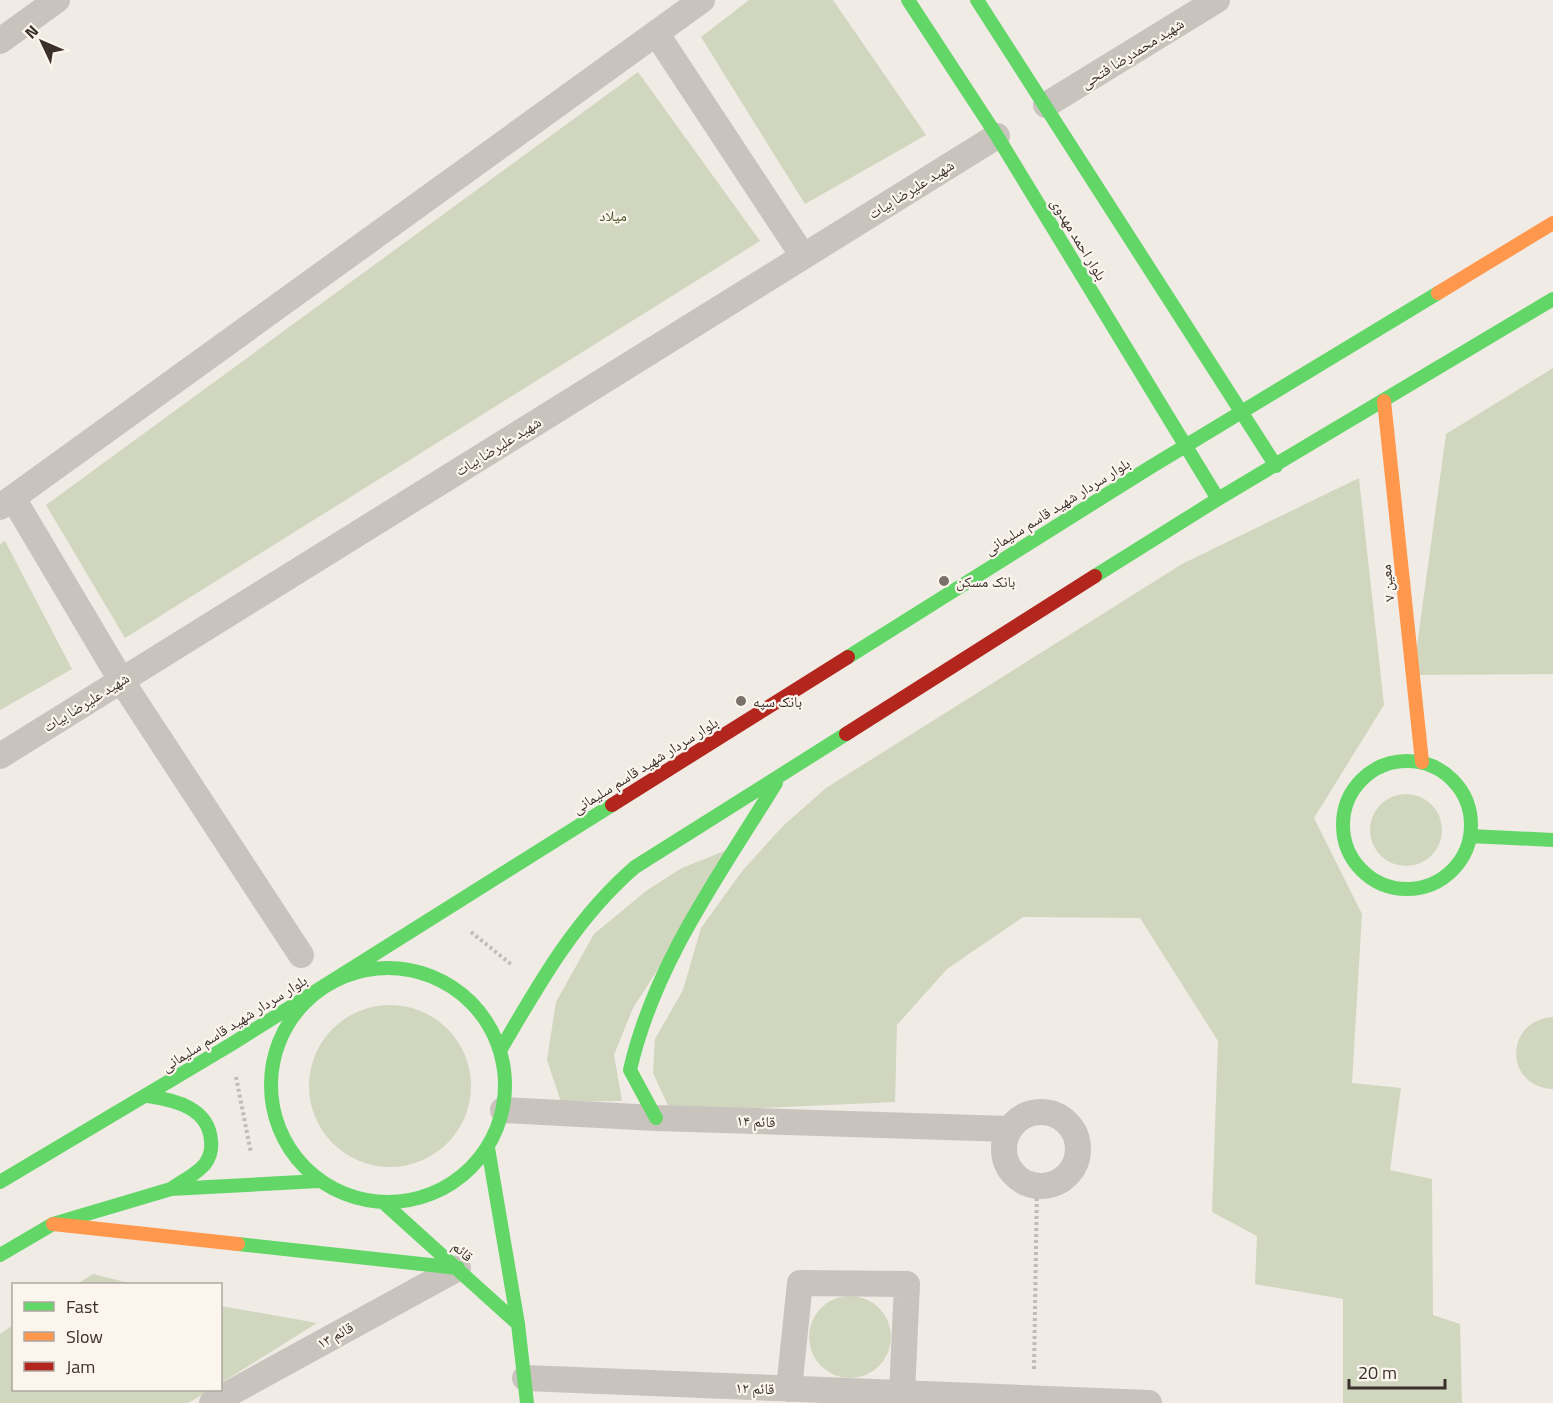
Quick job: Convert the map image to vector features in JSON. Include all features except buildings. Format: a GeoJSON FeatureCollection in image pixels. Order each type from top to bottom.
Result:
{"type":"FeatureCollection","features":[{"type":"Feature","properties":{"kind":"main road","name":"بلوار احمد مهدوی"},"geometry":{"type":"LineString","coordinates":[[908,0],[997,136],[1218,499]]}},
{"type":"Feature","properties":{"kind":"main road"},"geometry":{"type":"LineString","coordinates":[[977,0],[1275,466]]}},
{"type":"Feature","properties":{"kind":"main road","name":"بلوار سردار شهید قاسم سلیمانی"},"geometry":{"type":"LineString","coordinates":[[0,1182],[147,1096],[322,988],[1186,445],[1553,223]]}},
{"type":"Feature","properties":{"kind":"main road"},"geometry":{"type":"LineString","coordinates":[[501,1050],[538,986],[580,921],[607,889],[635,867],[782,772],[1218,499],[1553,298]]}},
{"type":"Feature","properties":{"kind":"main road","name":"معین ۷"},"geometry":{"type":"LineString","coordinates":[[1384,401],[1422,762]]}},
{"type":"Feature","properties":{"kind":"main road"},"geometry":{"type":"LineString","coordinates":[[1400,761],[1422,762],[1440,769],[1460,790],[1471,817],[1470,836],[1463,857],[1449,874],[1430,885],[1408,890],[1386,887],[1367,876],[1352,860],[1343,840],[1342,818],[1348,797],[1361,779],[1379,767],[1400,761]]}},
{"type":"Feature","properties":{"kind":"main road"},"geometry":{"type":"LineString","coordinates":[[656,1118],[630,1070],[639,1030],[676,945],[782,772]]}},
{"type":"Feature","properties":{"kind":"main road"},"geometry":{"type":"LineString","coordinates":[[1470,836],[1553,840]]}},
{"type":"Feature","properties":{"kind":"main road"},"geometry":{"type":"LineString","coordinates":[[370,969],[412,970],[432,976],[467,997],[487,1022],[501,1050],[505,1070],[503,1110],[488,1148],[461,1178],[425,1197],[384,1203],[358,1199],[319,1181],[298,1162],[282,1137],[273,1110],[270,1081],[275,1052],[287,1026],[322,988],[370,969]]}},
{"type":"Feature","properties":{"kind":"main road"},"geometry":{"type":"LineString","coordinates":[[147,1096],[181,1102],[199,1114],[210,1126],[213,1148],[205,1163],[171,1189]]}},
{"type":"Feature","properties":{"kind":"main road"},"geometry":{"type":"LineString","coordinates":[[488,1148],[518,1324],[527,1403]]}},
{"type":"Feature","properties":{"kind":"main road"},"geometry":{"type":"LineString","coordinates":[[0,1255],[53,1224],[171,1189],[319,1181]]}},
{"type":"Feature","properties":{"kind":"main road","name":"قائم"},"geometry":{"type":"LineString","coordinates":[[384,1203],[518,1324]]}},
{"type":"Feature","properties":{"kind":"main road"},"geometry":{"type":"LineString","coordinates":[[53,1224],[458,1268]]}},
{"type":"Feature","properties":{"kind":"street"},"geometry":{"type":"LineString","coordinates":[[0,41],[57,0]]}},
{"type":"Feature","properties":{"kind":"street"},"geometry":{"type":"LineString","coordinates":[[301,955],[6,502],[702,0]]}},
{"type":"Feature","properties":{"kind":"street","name":"شهید محمدرضا فتحی"},"geometry":{"type":"LineString","coordinates":[[1046,105],[1217,0]]}},
{"type":"Feature","properties":{"kind":"street"},"geometry":{"type":"LineString","coordinates":[[656,33],[803,256]]}},
{"type":"Feature","properties":{"kind":"street","name":"شهید علیرضا بیات"},"geometry":{"type":"LineString","coordinates":[[0,756],[997,136]]}},
{"type":"Feature","properties":{"kind":"street","name":"قائم ۱۴"},"geometry":{"type":"LineString","coordinates":[[503,1110],[656,1118],[1009,1129]]}},
{"type":"Feature","properties":{"kind":"street"},"geometry":{"type":"LineString","coordinates":[[1051,1113],[1070,1125],[1076,1136],[1077,1160],[1070,1172],[1049,1186],[1037,1186],[1024,1183],[1007,1165],[1004,1140],[1009,1129],[1027,1114],[1051,1113]]}},
{"type":"Feature","properties":{"kind":"street","name":"قائم ۱۳"},"geometry":{"type":"LineString","coordinates":[[212,1403],[458,1268]]}},
{"type":"Feature","properties":{"kind":"street"},"geometry":{"type":"LineString","coordinates":[[789,1389],[800,1283],[907,1284],[902,1394]]}},
{"type":"Feature","properties":{"kind":"street","name":"قائم ۱۲"},"geometry":{"type":"LineString","coordinates":[[525,1378],[1149,1403]]}},
{"type":"Feature","properties":{"kind":"path"},"geometry":{"type":"LineString","coordinates":[[444,910],[538,986]]}},
{"type":"Feature","properties":{"kind":"path"},"geometry":{"type":"LineString","coordinates":[[1034,1399],[1037,1186]]}},
{"type":"Feature","properties":{"kind":"green space"},"geometry":{"type":"Polygon","coordinates":[[[749,0],[833,0],[926,135],[805,204],[701,37],[749,0]]]}},
{"type":"Feature","properties":{"kind":"green space","name":"میلاد"},"geometry":{"type":"Polygon","coordinates":[[[638,72],[760,241],[125,638],[46,505],[638,72]]]}},
{"type":"Feature","properties":{"kind":"green space"},"geometry":{"type":"Polygon","coordinates":[[[1553,368],[1553,674],[1413,675],[1446,434],[1553,368]]]}},
{"type":"Feature","properties":{"kind":"green space"},"geometry":{"type":"Polygon","coordinates":[[[1359,478],[1384,705],[1314,818],[1362,914],[1352,1083],[1401,1088],[1390,1170],[1432,1179],[1433,1315],[1460,1324],[1462,1403],[1343,1403],[1343,1299],[1255,1284],[1257,1236],[1212,1212],[1218,1041],[1140,918],[1023,917],[947,969],[897,1025],[895,1102],[671,1112],[653,1073],[655,1039],[683,990],[701,928],[743,870],[783,826],[826,788],[1182,564],[1359,478]]]}},
{"type":"Feature","properties":{"kind":"green space"},"geometry":{"type":"Polygon","coordinates":[[[5,541],[72,669],[0,710],[0,544],[5,541]]]}},
{"type":"Feature","properties":{"kind":"green space"},"geometry":{"type":"Polygon","coordinates":[[[1406,794],[1426,800],[1436,810],[1442,830],[1436,850],[1426,860],[1406,866],[1386,860],[1376,850],[1370,830],[1376,810],[1386,800],[1406,794]]]}},
{"type":"Feature","properties":{"kind":"green space"},"geometry":{"type":"Polygon","coordinates":[[[737,846],[633,1008],[614,1055],[622,1101],[561,1102],[547,1060],[556,1002],[594,934],[646,891],[682,868],[737,846]]]}},
{"type":"Feature","properties":{"kind":"green space"},"geometry":{"type":"Polygon","coordinates":[[[390,1005],[406,1006],[421,1011],[435,1018],[447,1029],[458,1041],[465,1055],[470,1070],[470,1102],[465,1117],[458,1131],[447,1143],[435,1154],[421,1161],[406,1166],[390,1167],[374,1166],[359,1161],[345,1154],[333,1143],[322,1131],[315,1117],[310,1102],[309,1086],[310,1070],[315,1055],[322,1041],[333,1029],[345,1018],[359,1011],[374,1006],[390,1005]]]}},
{"type":"Feature","properties":{"kind":"green space"},"geometry":{"type":"Polygon","coordinates":[[[1553,1017],[1553,1089],[1537,1085],[1525,1077],[1516,1053],[1525,1029],[1537,1021],[1553,1017]]]}},
{"type":"Feature","properties":{"kind":"green space"},"geometry":{"type":"Polygon","coordinates":[[[93,1274],[129,1283],[79,1283],[93,1274]]]}},
{"type":"Feature","properties":{"kind":"green space"},"geometry":{"type":"Polygon","coordinates":[[[842,1296],[858,1296],[873,1303],[884,1314],[891,1329],[888,1353],[879,1366],[858,1378],[842,1378],[827,1371],[816,1360],[809,1345],[809,1329],[816,1314],[827,1303],[842,1296]]]}},
{"type":"Feature","properties":{"kind":"green space"},"geometry":{"type":"Polygon","coordinates":[[[222,1306],[317,1323],[222,1382],[222,1306]]]}},
{"type":"Feature","properties":{"kind":"green space"},"geometry":{"type":"Polygon","coordinates":[[[12,1326],[12,1391],[208,1391],[188,1403],[0,1403],[0,1334],[12,1326]]]}},
{"type":"Feature","properties":{"kind":"traffic: fast"},"geometry":{"type":"LineString","coordinates":[[908,0],[997,136],[1218,499]]}},
{"type":"Feature","properties":{"kind":"traffic: fast"},"geometry":{"type":"LineString","coordinates":[[977,0],[1276,466]]}},
{"type":"Feature","properties":{"kind":"traffic: fast"},"geometry":{"type":"LineString","coordinates":[[848,657],[1149,468],[1438,293]]}},
{"type":"Feature","properties":{"kind":"traffic: fast"},"geometry":{"type":"LineString","coordinates":[[1095,576],[1218,499],[1553,299]]}},
{"type":"Feature","properties":{"kind":"traffic: fast"},"geometry":{"type":"LineString","coordinates":[[501,1049],[560,952],[595,908],[635,867],[846,734]]}},
{"type":"Feature","properties":{"kind":"traffic: fast"},"geometry":{"type":"LineString","coordinates":[[1407,761],[1432,766],[1452,780],[1466,800],[1471,825],[1466,850],[1452,870],[1432,884],[1407,889],[1382,884],[1362,870],[1348,850],[1343,825],[1348,800],[1362,780],[1382,766],[1407,761]]}},
{"type":"Feature","properties":{"kind":"traffic: fast"},"geometry":{"type":"LineString","coordinates":[[656,1118],[630,1070],[641,1031],[655,993],[691,921],[776,783]]}},
{"type":"Feature","properties":{"kind":"traffic: fast"},"geometry":{"type":"LineString","coordinates":[[0,1182],[230,1045],[612,805]]}},
{"type":"Feature","properties":{"kind":"traffic: fast"},"geometry":{"type":"LineString","coordinates":[[1470,836],[1553,840]]}},
{"type":"Feature","properties":{"kind":"traffic: fast"},"geometry":{"type":"LineString","coordinates":[[388,968],[411,970],[433,977],[453,988],[471,1002],[485,1020],[496,1040],[503,1062],[505,1085],[503,1108],[496,1130],[485,1150],[471,1168],[453,1182],[433,1193],[411,1200],[388,1202],[365,1200],[343,1193],[323,1182],[305,1168],[291,1150],[280,1130],[273,1108],[271,1085],[273,1062],[280,1040],[291,1020],[305,1002],[323,988],[343,977],[365,970],[388,968]]}},
{"type":"Feature","properties":{"kind":"traffic: fast"},"geometry":{"type":"LineString","coordinates":[[148,1096],[169,1100],[189,1108],[197,1113],[209,1130],[211,1147],[207,1161],[202,1168],[171,1189]]}},
{"type":"Feature","properties":{"kind":"traffic: fast"},"geometry":{"type":"LineString","coordinates":[[488,1148],[518,1324],[527,1403]]}},
{"type":"Feature","properties":{"kind":"traffic: fast"},"geometry":{"type":"LineString","coordinates":[[0,1255],[53,1224],[171,1189],[319,1181]]}},
{"type":"Feature","properties":{"kind":"traffic: fast"},"geometry":{"type":"LineString","coordinates":[[384,1203],[518,1324]]}},
{"type":"Feature","properties":{"kind":"traffic: fast"},"geometry":{"type":"LineString","coordinates":[[238,1244],[458,1268]]}},
{"type":"Feature","properties":{"kind":"traffic: slow"},"geometry":{"type":"LineString","coordinates":[[1438,293],[1553,223]]}},
{"type":"Feature","properties":{"kind":"traffic: slow"},"geometry":{"type":"LineString","coordinates":[[1384,401],[1422,762]]}},
{"type":"Feature","properties":{"kind":"traffic: slow"},"geometry":{"type":"LineString","coordinates":[[53,1224],[238,1244]]}},
{"type":"Feature","properties":{"kind":"traffic: jam"},"geometry":{"type":"LineString","coordinates":[[846,734],[1095,576]]}},
{"type":"Feature","properties":{"kind":"traffic: jam"},"geometry":{"type":"LineString","coordinates":[[612,805],[848,657]]}},
{"type":"Feature","properties":{"kind":"place","name":"بانک مسکن"},"geometry":{"type":"Point","coordinates":[944,581]}},
{"type":"Feature","properties":{"kind":"place","name":"بانک سپه"},"geometry":{"type":"Point","coordinates":[741,701]}}]}
